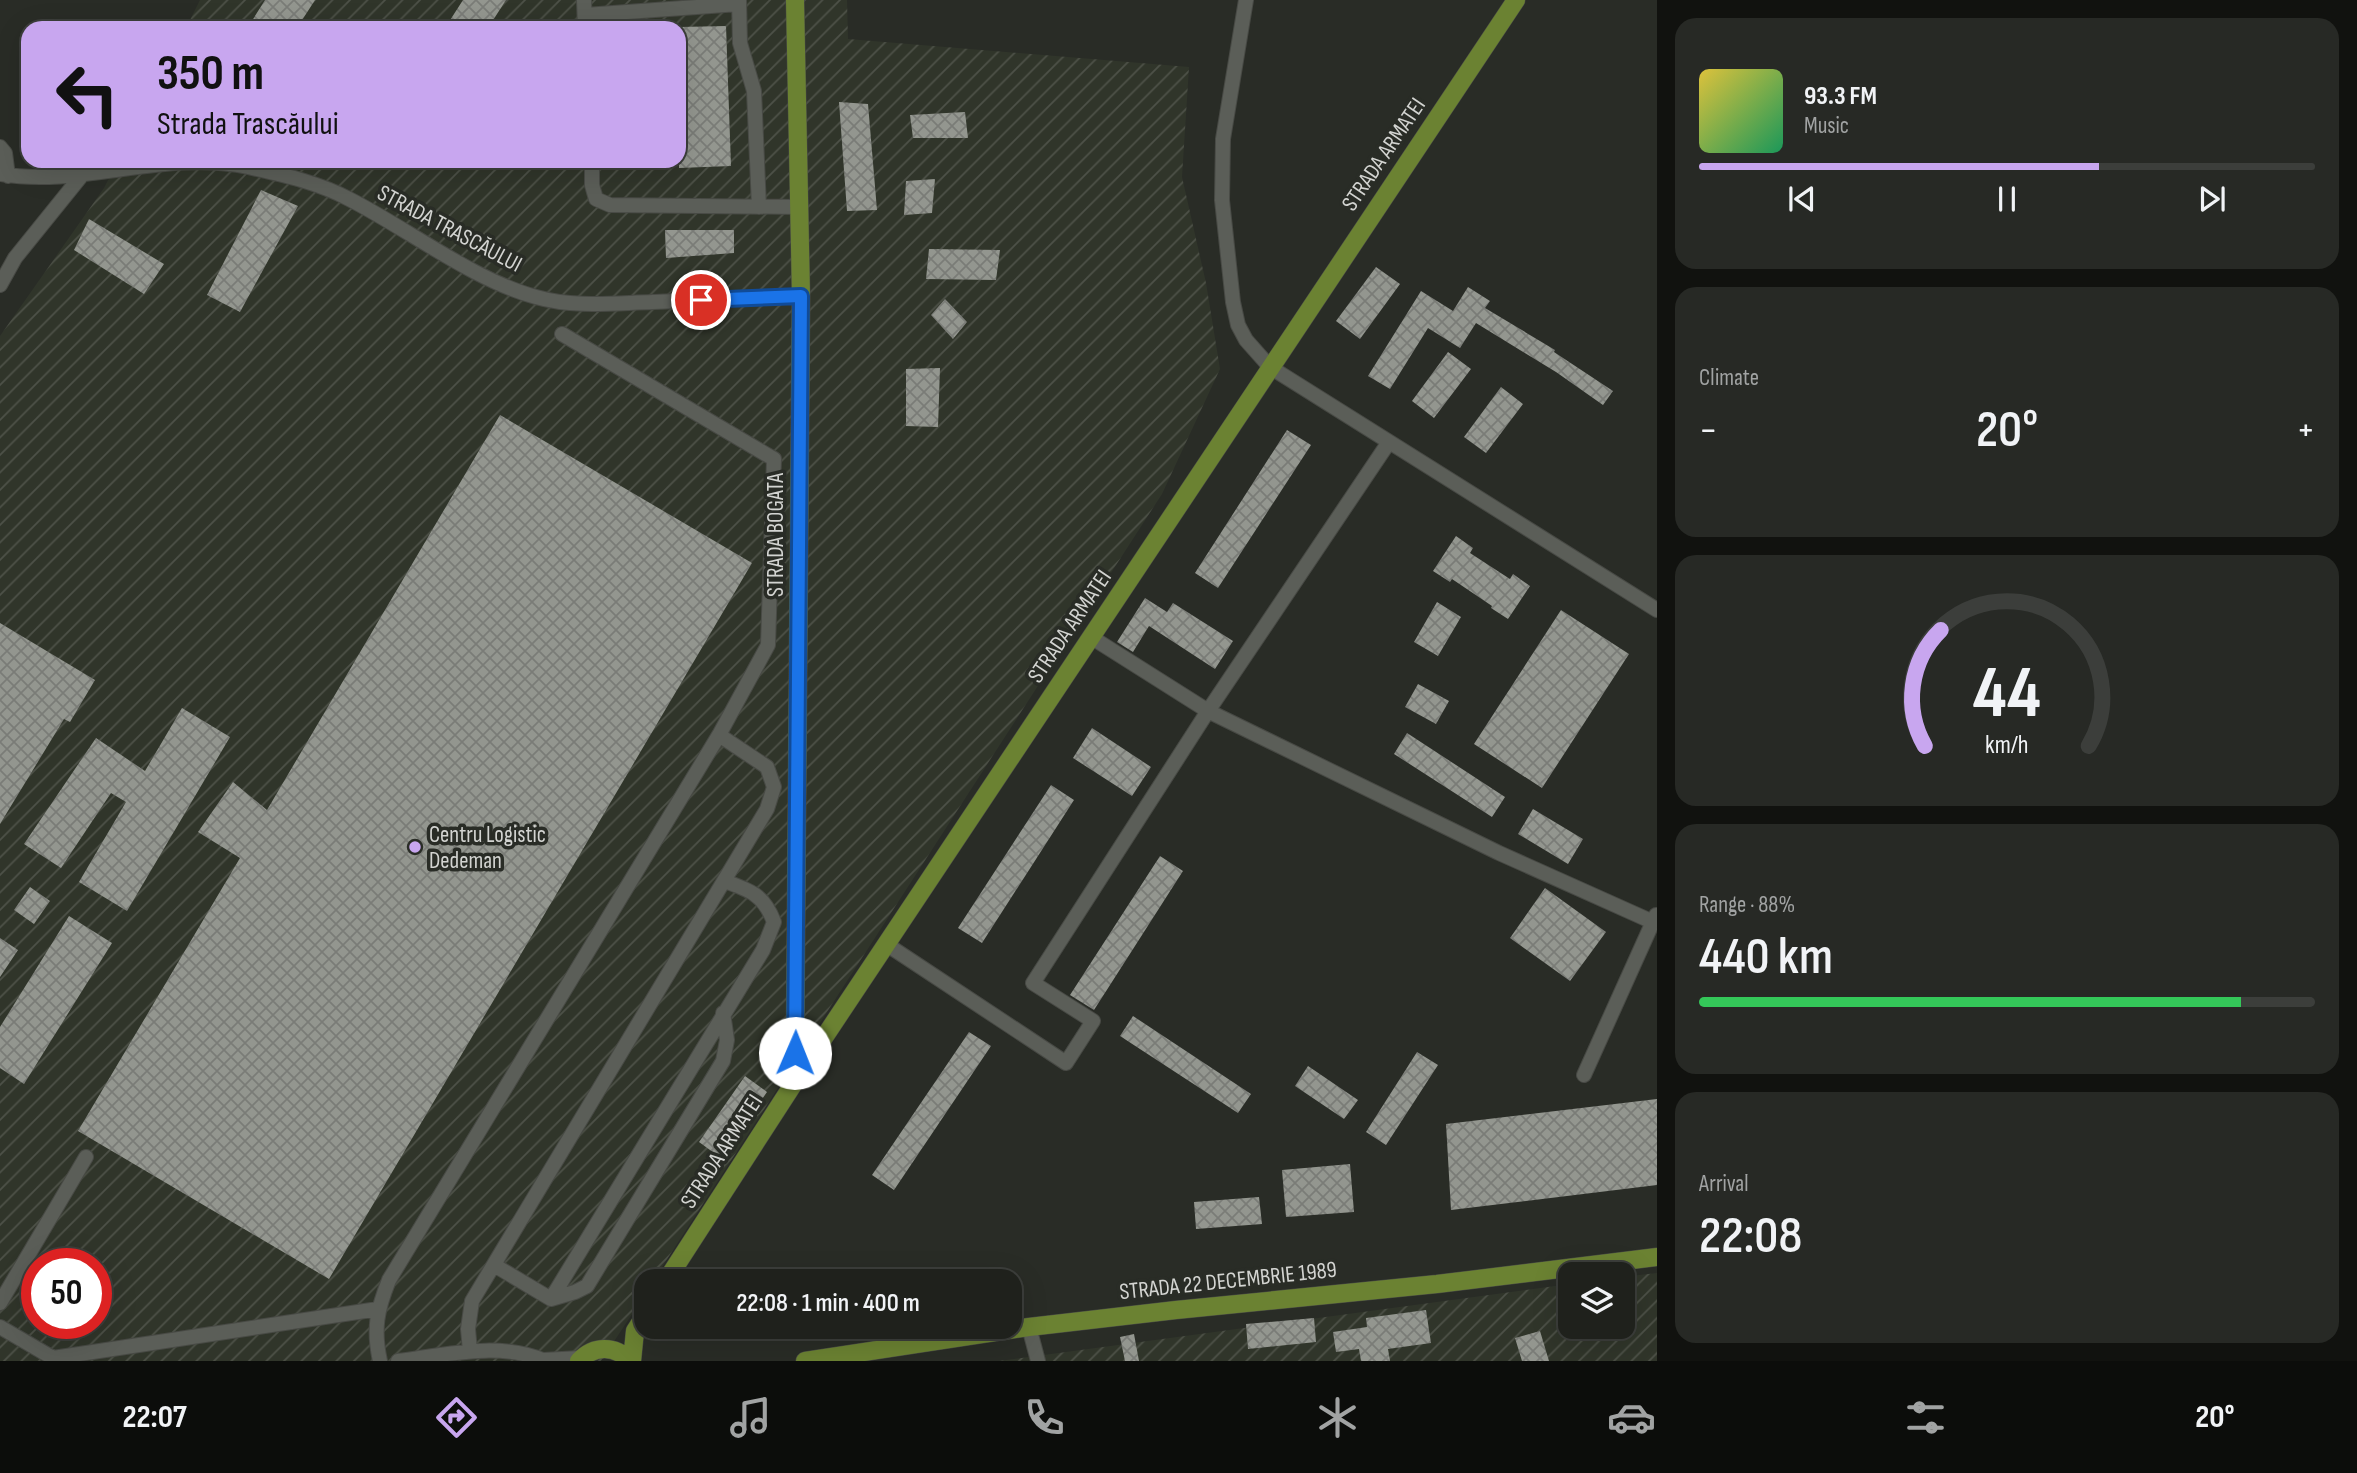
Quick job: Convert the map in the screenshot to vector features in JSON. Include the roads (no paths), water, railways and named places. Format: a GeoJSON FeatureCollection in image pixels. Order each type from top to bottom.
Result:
{"type":"FeatureCollection","features":[{"type":"Feature","properties":{"kind":"main road","name":"STRADA BOGATA"},"geometry":{"type":"LineString","coordinates":[[795,0],[801,296],[795,1053],[796,1060],[805,1066]]}},
{"type":"Feature","properties":{"kind":"main road","name":"STRADA ARMATEI"},"geometry":{"type":"LineString","coordinates":[[674,1269],[805,1066],[1516,0]]}},
{"type":"Feature","properties":{"kind":"main road","name":"STRADA 22 DECEMBRIE 1989"},"geometry":{"type":"LineString","coordinates":[[805,1361],[1029,1327],[1437,1284],[1657,1257]]}},
{"type":"Feature","properties":{"kind":"main road"},"geometry":{"type":"LineString","coordinates":[[580,1360],[589,1352],[605,1349],[634,1332]]}},
{"type":"Feature","properties":{"kind":"main road"},"geometry":{"type":"LineString","coordinates":[[631,1361],[634,1338]]}},
{"type":"Feature","properties":{"kind":"main road"},"geometry":{"type":"LineString","coordinates":[[605,1349],[621,1352],[631,1361]]}},
{"type":"Feature","properties":{"kind":"street"},"geometry":{"type":"LineString","coordinates":[[1246,0],[1223,139],[1222,200],[1233,302],[1238,326],[1246,340],[1270,367],[1657,610]]}},
{"type":"Feature","properties":{"kind":"street"},"geometry":{"type":"LineString","coordinates":[[585,14],[739,2],[740,43],[754,91],[759,207]]}},
{"type":"Feature","properties":{"kind":"street"},"geometry":{"type":"LineString","coordinates":[[0,147],[5,153],[4,175]]}},
{"type":"Feature","properties":{"kind":"street","name":"STRADA TRASCĂULUI"},"geometry":{"type":"LineString","coordinates":[[4,175],[82,175],[142,168]]}},
{"type":"Feature","properties":{"kind":"street","name":"STRADA TRASCĂULUI"},"geometry":{"type":"LineString","coordinates":[[253,168],[317,184],[349,198],[493,281],[535,297],[565,303],[801,296]]}},
{"type":"Feature","properties":{"kind":"street"},"geometry":{"type":"LineString","coordinates":[[592,168],[592,185],[596,199],[610,205],[799,207]]}},
{"type":"Feature","properties":{"kind":"street"},"geometry":{"type":"LineString","coordinates":[[0,285],[15,258],[82,175]]}},
{"type":"Feature","properties":{"kind":"street"},"geometry":{"type":"LineString","coordinates":[[380,1361],[375,1341],[378,1309],[389,1280],[719,735],[768,645],[774,459],[562,334]]}},
{"type":"Feature","properties":{"kind":"street"},"geometry":{"type":"LineString","coordinates":[[886,944],[1066,1063],[1093,1021],[1034,983],[1208,711],[1389,442]]}},
{"type":"Feature","properties":{"kind":"street"},"geometry":{"type":"LineString","coordinates":[[1091,637],[1208,711],[1499,853],[1655,918],[1584,1075]]}},
{"type":"Feature","properties":{"kind":"street"},"geometry":{"type":"LineString","coordinates":[[470,1351],[468,1329],[472,1301],[767,809],[774,787],[767,767],[719,735]]}},
{"type":"Feature","properties":{"kind":"street"},"geometry":{"type":"LineString","coordinates":[[551,1299],[763,950],[774,922],[768,905],[750,890],[724,881]]}},
{"type":"Feature","properties":{"kind":"street"},"geometry":{"type":"LineString","coordinates":[[494,1265],[551,1299],[587,1286],[723,1060],[727,1040],[723,1013]]}},
{"type":"Feature","properties":{"kind":"street"},"geometry":{"type":"LineString","coordinates":[[0,1303],[86,1157]]}},
{"type":"Feature","properties":{"kind":"street"},"geometry":{"type":"LineString","coordinates":[[0,1326],[53,1358],[378,1309]]}},
{"type":"Feature","properties":{"kind":"street"},"geometry":{"type":"LineString","coordinates":[[1029,1327],[1038,1361]]}},
{"type":"Feature","properties":{"kind":"street"},"geometry":{"type":"LineString","coordinates":[[398,1361],[470,1351],[518,1352],[545,1360],[580,1360]]}},
{"type":"Feature","properties":{"kind":"place","name":"Centru Logistic Dedeman"},"geometry":{"type":"Point","coordinates":[415,847]}}]}
